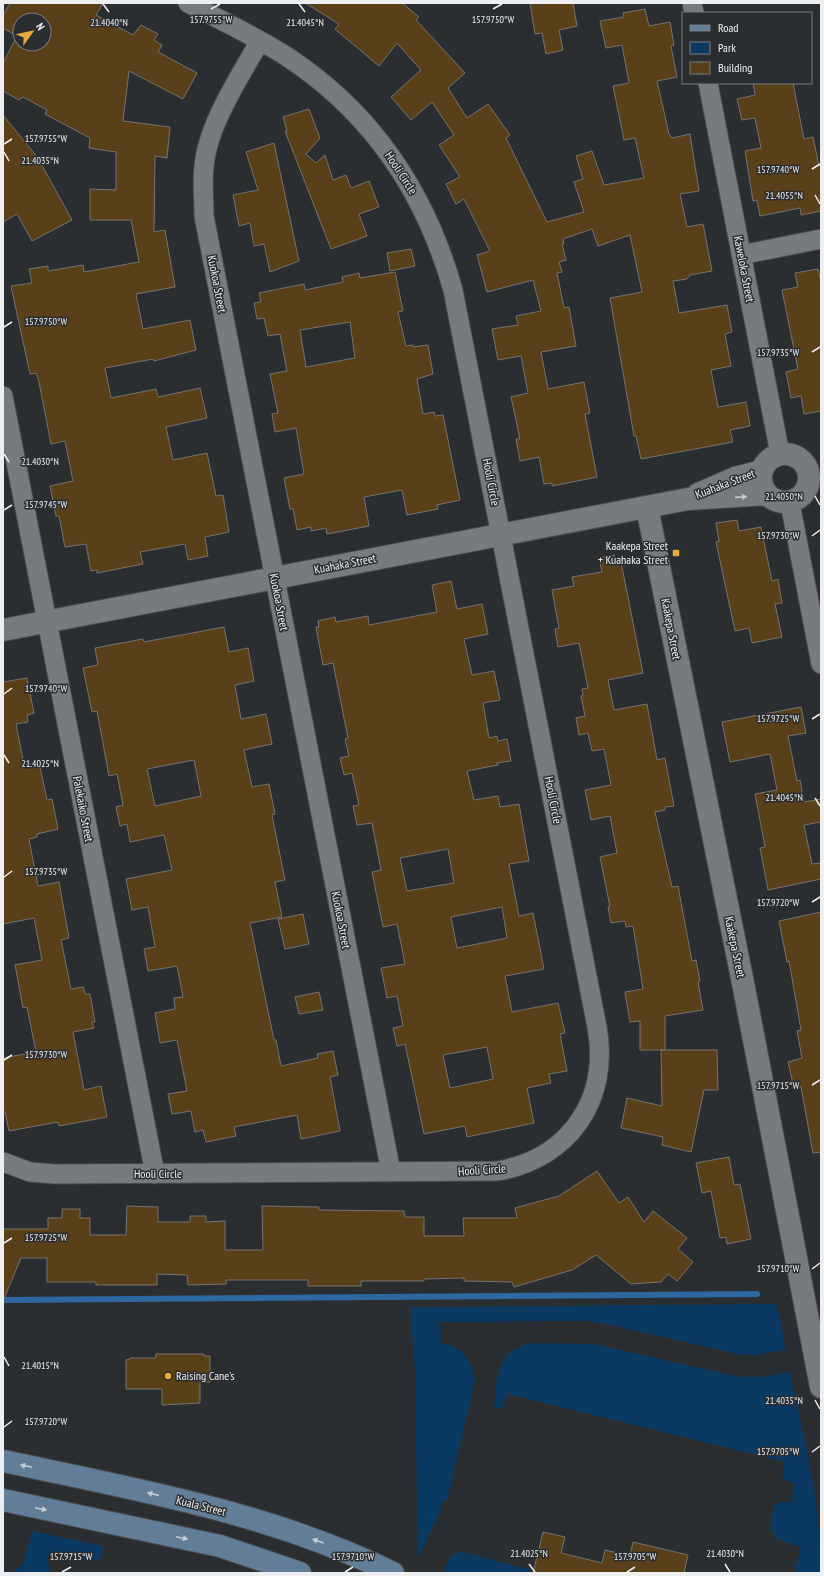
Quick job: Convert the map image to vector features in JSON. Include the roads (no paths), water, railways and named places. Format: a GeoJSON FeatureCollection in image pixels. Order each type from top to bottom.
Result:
{"type":"FeatureCollection","features":[{"type":"Feature","properties":{"kind":"main road","name":"Kuala Street"},"geometry":{"type":"LineString","coordinates":[[3,1461],[121,1486],[270,1524],[326,1544],[392,1573]]}},
{"type":"Feature","properties":{"kind":"main road"},"geometry":{"type":"LineString","coordinates":[[3,1500],[220,1546],[300,1573]]}},
{"type":"Feature","properties":{"kind":"street","name":"Hooli Circle"},"geometry":{"type":"LineString","coordinates":[[3,1162],[30,1172],[54,1174],[498,1171],[530,1162],[553,1149],[575,1127],[588,1107],[597,1081],[600,1061],[599,1039],[453,290],[445,260],[424,210],[398,165],[358,116],[318,79],[289,58],[188,3]]}},
{"type":"Feature","properties":{"kind":"street","name":"Kuokoa Street"},"geometry":{"type":"LineString","coordinates":[[260,42],[226,101],[215,124],[204,166],[204,216],[391,1172]]}},
{"type":"Feature","properties":{"kind":"street","name":"Kaweloka Street"},"geometry":{"type":"LineString","coordinates":[[708,84],[780,454]]}},
{"type":"Feature","properties":{"kind":"street"},"geometry":{"type":"LineString","coordinates":[[741,254],[821,239]]}},
{"type":"Feature","properties":{"kind":"street","name":"Palekaiko Street"},"geometry":{"type":"LineString","coordinates":[[3,396],[155,1174]]}},
{"type":"Feature","properties":{"kind":"street"},"geometry":{"type":"LineString","coordinates":[[780,454],[789,454],[812,461],[808,470],[815,484],[804,494],[790,502],[777,501],[767,494],[761,483],[762,471],[766,463],[780,454]]}},
{"type":"Feature","properties":{"kind":"street","name":"Kuahaka Street"},"geometry":{"type":"LineString","coordinates":[[688,499],[735,478],[762,471]]}},
{"type":"Feature","properties":{"kind":"street","name":"Kuahaka Street"},"geometry":{"type":"LineString","coordinates":[[3,630],[688,499],[767,494]]}},
{"type":"Feature","properties":{"kind":"street"},"geometry":{"type":"LineString","coordinates":[[790,502],[821,664]]}},
{"type":"Feature","properties":{"kind":"street","name":"Kaakepa Street"},"geometry":{"type":"LineString","coordinates":[[647,507],[742,981],[821,1387]]}},
{"type":"Feature","properties":{"kind":"waterway"},"geometry":{"type":"LineString","coordinates":[[3,1300],[757,1294]]}},
{"type":"Feature","properties":{"kind":"place","name":"Kaakepa Street + Kuahaka Street"},"geometry":{"type":"Point","coordinates":[676,553]}},
{"type":"Feature","properties":{"kind":"place","name":"Raising Cane's"},"geometry":{"type":"Point","coordinates":[168,1376]}}]}
